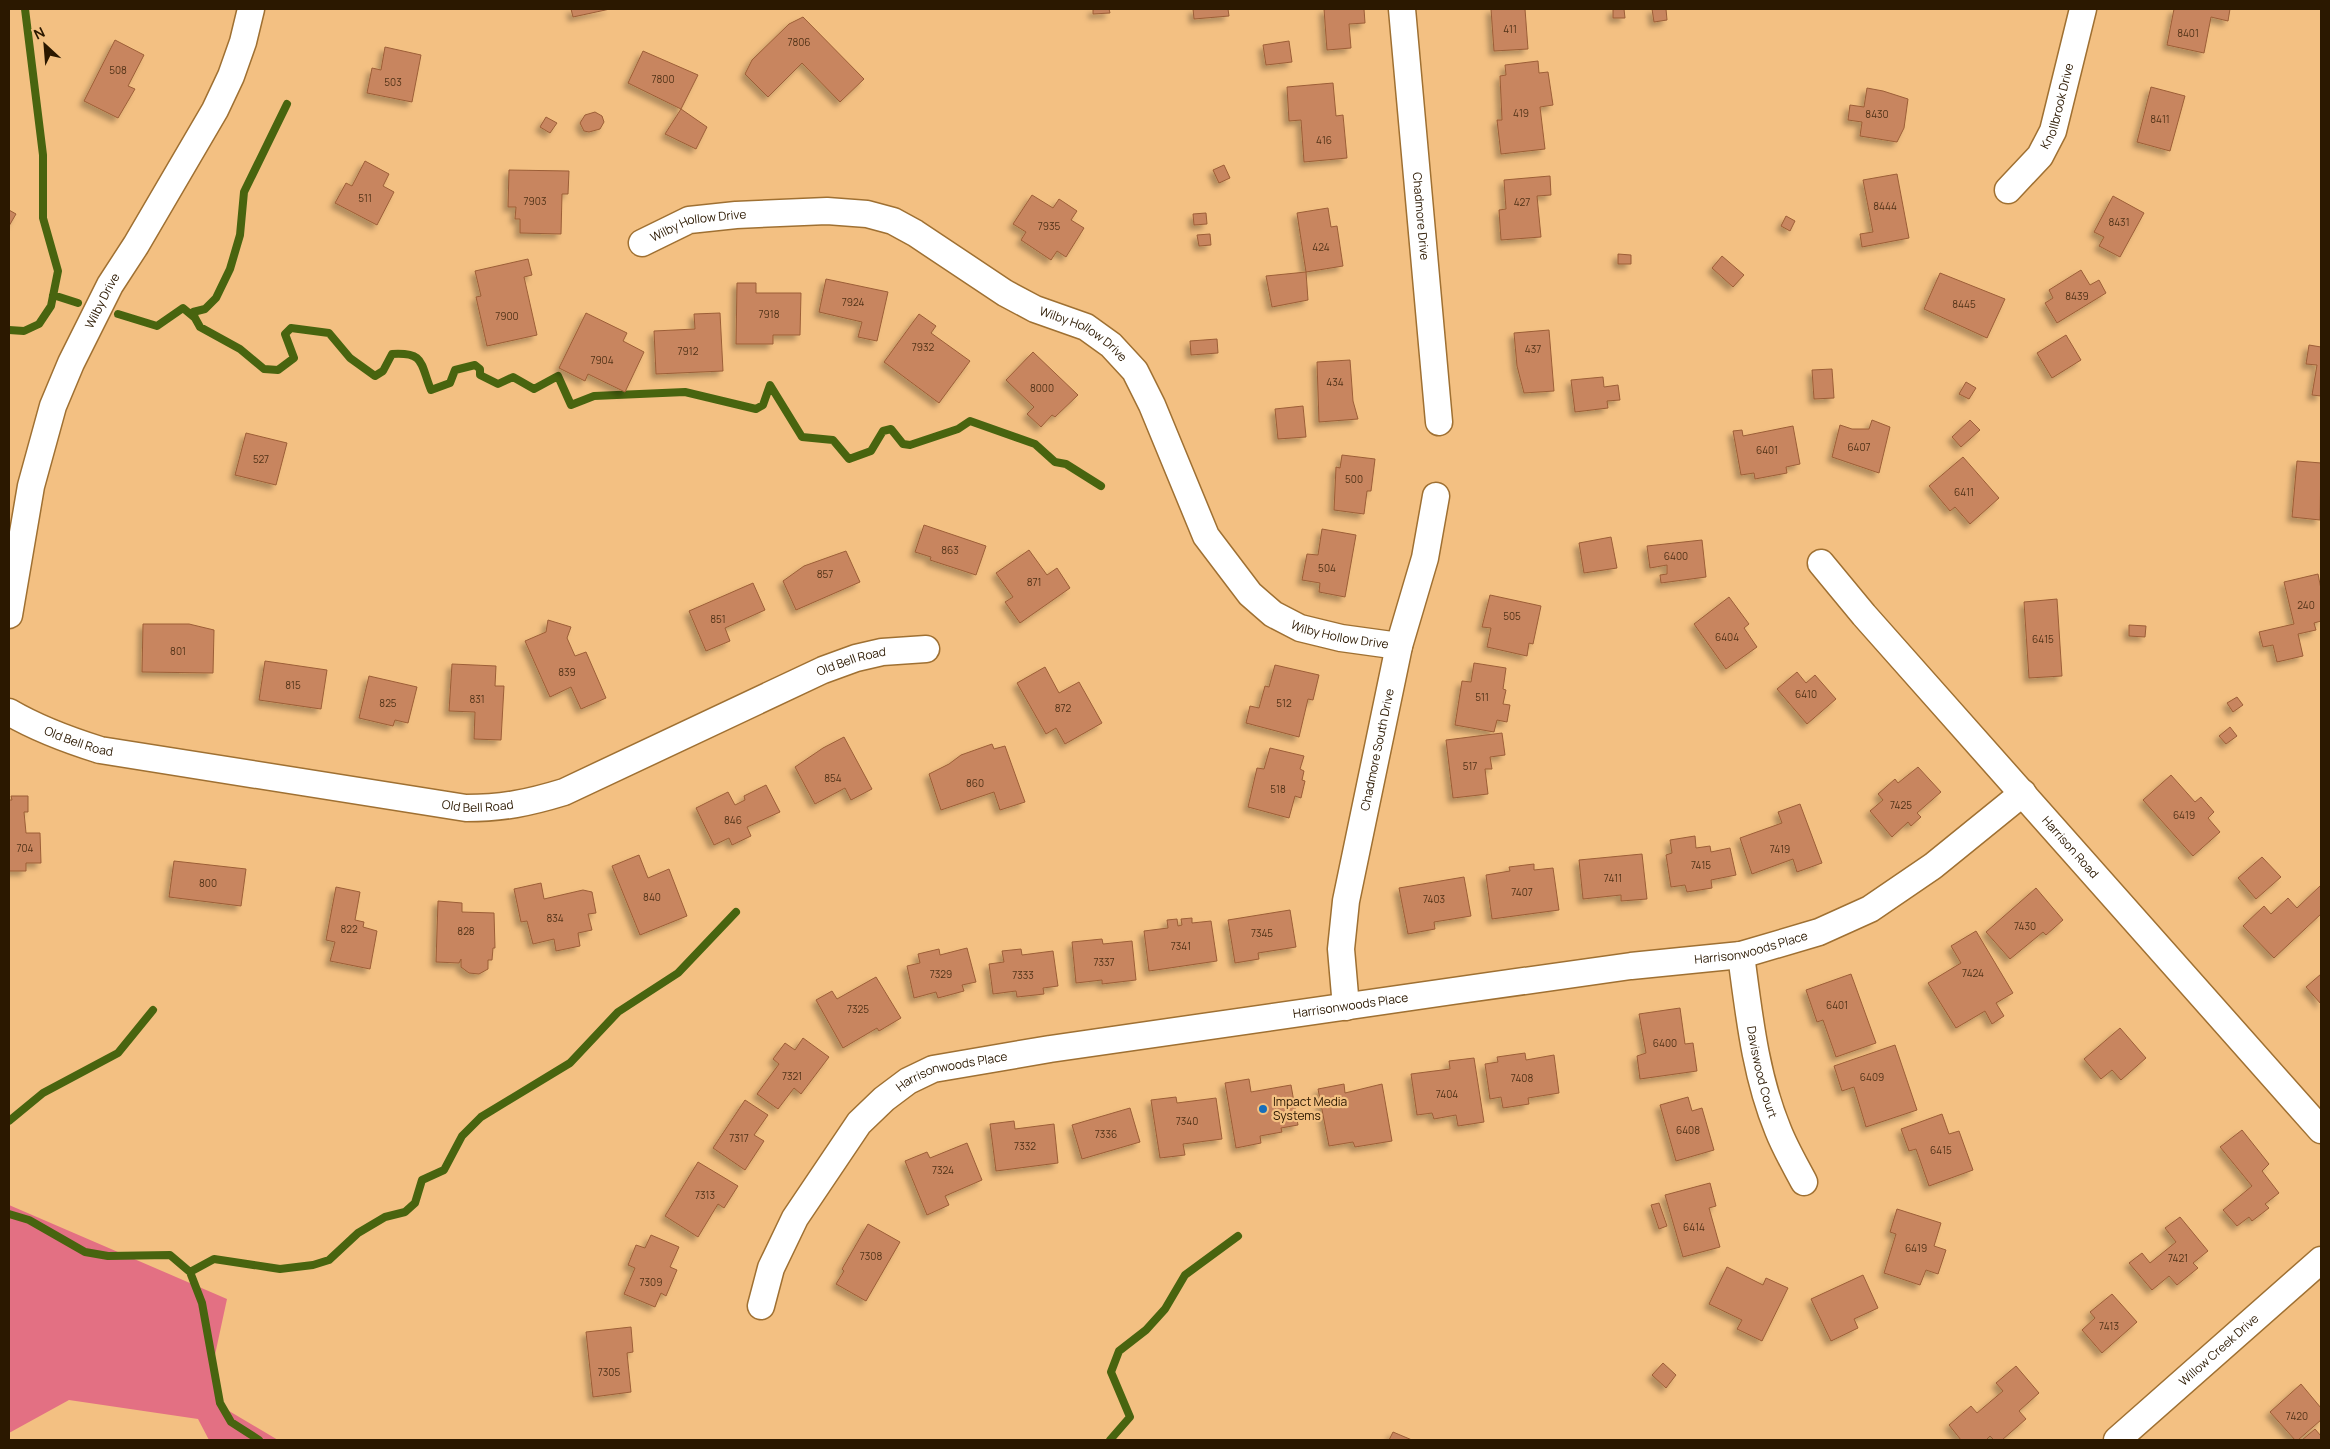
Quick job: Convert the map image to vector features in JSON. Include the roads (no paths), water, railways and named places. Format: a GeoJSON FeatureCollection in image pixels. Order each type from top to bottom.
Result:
{"type":"FeatureCollection","features":[{"type":"Feature","properties":{"kind":"street","name":"Wilby Drive"},"geometry":{"type":"LineString","coordinates":[[9,615],[31,486],[53,406],[71,363],[110,285],[136,245],[215,110],[231,76],[243,42],[251,9]]}},
{"type":"Feature","properties":{"kind":"street","name":"Chadmore Drive"},"geometry":{"type":"LineString","coordinates":[[1402,9],[1439,422]]}},
{"type":"Feature","properties":{"kind":"street","name":"Knollbrook Drive"},"geometry":{"type":"LineString","coordinates":[[2008,190],[2040,156],[2053,131],[2083,9]]}},
{"type":"Feature","properties":{"kind":"street","name":"Wilby Hollow Drive"},"geometry":{"type":"LineString","coordinates":[[642,243],[690,220],[736,215],[827,211],[867,214],[893,221],[942,249],[1005,293],[1035,309],[1086,327],[1111,344],[1134,371],[1152,405],[1206,536],[1250,594],[1273,614],[1300,628],[1341,638],[1399,646]]}},
{"type":"Feature","properties":{"kind":"street","name":"Chadmore South Drive"},"geometry":{"type":"LineString","coordinates":[[1346,1007],[1341,949],[1346,902],[1399,646],[1425,558],[1436,496]]}},
{"type":"Feature","properties":{"kind":"street","name":"Harrison Road"},"geometry":{"type":"LineString","coordinates":[[1821,563],[1864,615],[2321,1130]]}},
{"type":"Feature","properties":{"kind":"street","name":"Old Bell Road"},"geometry":{"type":"LineString","coordinates":[[9,712],[28,723],[68,740],[100,750],[466,808],[496,808],[526,804],[564,792],[823,670],[856,658],[882,652],[926,649]]}},
{"type":"Feature","properties":{"kind":"street","name":"Harrisonwoods Place"},"geometry":{"type":"LineString","coordinates":[[761,1306],[771,1268],[795,1218],[859,1123],[884,1099],[908,1081],[933,1069],[1040,1050],[1631,966],[1741,955],[1819,932],[1870,909],[1933,866],[2023,793]]}},
{"type":"Feature","properties":{"kind":"street","name":"Daviswood Court"},"geometry":{"type":"LineString","coordinates":[[1741,955],[1754,1051],[1766,1097],[1778,1132],[1804,1182]]}},
{"type":"Feature","properties":{"kind":"street","name":"Willow Creek Drive"},"geometry":{"type":"LineString","coordinates":[[2117,1440],[2321,1260]]}},
{"type":"Feature","properties":{"kind":"waterway"},"geometry":{"type":"LineString","coordinates":[[9,330],[24,331],[39,324],[51,306],[58,271],[43,218],[43,155],[25,9]]}},
{"type":"Feature","properties":{"kind":"waterway"},"geometry":{"type":"LineString","coordinates":[[195,318],[193,312],[205,309],[216,298],[230,269],[240,235],[244,192],[287,104]]}},
{"type":"Feature","properties":{"kind":"waterway"},"geometry":{"type":"LineString","coordinates":[[53,295],[78,303]]}},
{"type":"Feature","properties":{"kind":"waterway"},"geometry":{"type":"LineString","coordinates":[[118,314],[157,326],[183,308],[195,318],[200,327],[240,349],[264,369],[278,370],[294,358],[285,334],[291,328],[329,333],[350,358],[375,376],[383,371],[392,354],[416,357],[423,366],[431,390],[450,383],[455,370],[475,365],[480,369],[480,375],[498,384],[513,377],[534,389],[558,376],[571,405],[594,396],[685,392],[756,409],[763,405],[770,385],[802,437],[833,440],[849,459],[871,451],[883,431],[891,429],[903,444],[910,445],[958,429],[970,421],[1035,444],[1055,462],[1066,464],[1101,486]]}},
{"type":"Feature","properties":{"kind":"waterway"},"geometry":{"type":"LineString","coordinates":[[190,1272],[214,1259],[280,1269],[313,1265],[329,1260],[358,1233],[385,1217],[405,1212],[415,1203],[422,1180],[444,1170],[462,1136],[481,1117],[570,1063],[618,1012],[678,973],[736,912]]}},
{"type":"Feature","properties":{"kind":"waterway"},"geometry":{"type":"LineString","coordinates":[[9,1121],[43,1093],[118,1053],[153,1010]]}},
{"type":"Feature","properties":{"kind":"waterway"},"geometry":{"type":"LineString","coordinates":[[9,1214],[29,1220],[85,1252],[108,1256],[170,1255],[190,1272],[202,1303],[220,1403],[231,1422],[259,1440]]}},
{"type":"Feature","properties":{"kind":"waterway"},"geometry":{"type":"LineString","coordinates":[[1110,1440],[1130,1417],[1111,1372],[1119,1351],[1146,1330],[1165,1309],[1185,1275],[1238,1236]]}},
{"type":"Feature","properties":{"kind":"place","name":"Impact Media Systems"},"geometry":{"type":"Point","coordinates":[1263,1109]}}]}
